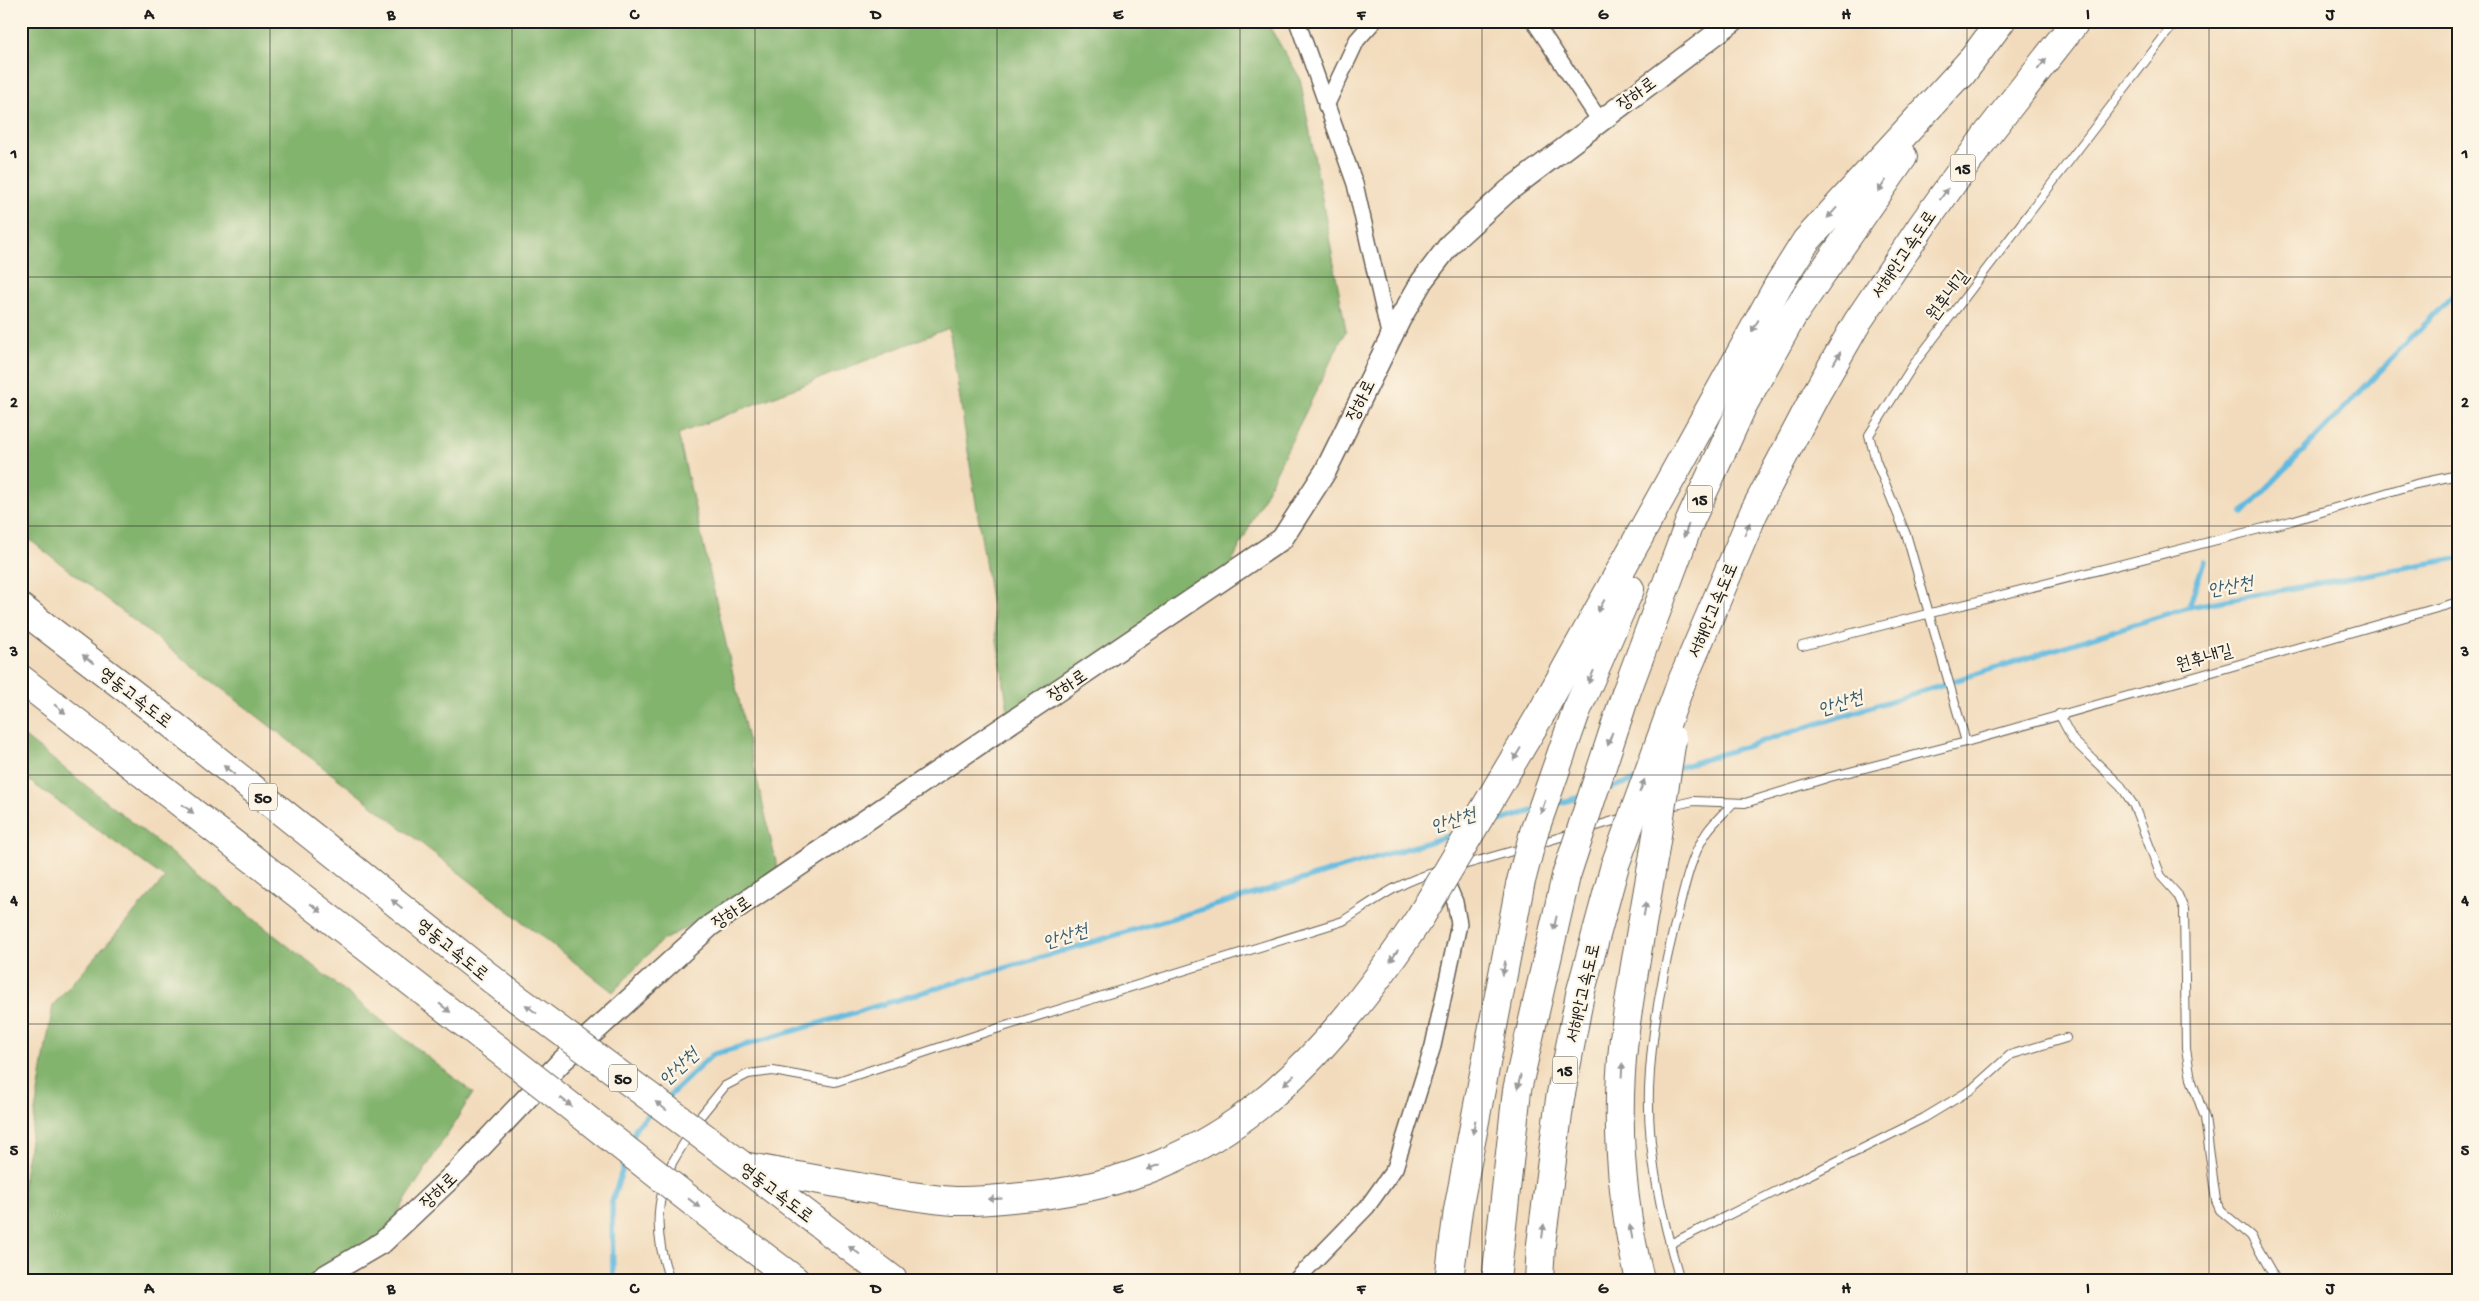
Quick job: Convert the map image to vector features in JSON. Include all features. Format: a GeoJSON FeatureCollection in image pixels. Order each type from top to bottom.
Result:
{"type":"FeatureCollection","features":[{"type":"Feature","properties":{"kind":"highway","name":"15"},"geometry":{"type":"LineString","coordinates":[[1496,1280],[1517,1090],[1566,876],[1626,693],[1690,521],[1743,405],[1793,315],[2001,21]]}},
{"type":"Feature","properties":{"kind":"highway","name":"서해안고속도로"},"geometry":{"type":"LineString","coordinates":[[1539,1280],[1541,1244],[1562,1090],[1580,994],[1615,865],[1680,686],[1754,512],[1816,394],[1858,321],[1975,151],[2076,21]]}},
{"type":"Feature","properties":{"kind":"highway"},"geometry":{"type":"LineString","coordinates":[[743,1166],[906,1195],[955,1201],[1003,1199],[1058,1193],[1115,1181],[1172,1160],[1226,1130],[1268,1099],[1312,1059],[1345,1022],[1380,977],[1421,916],[1542,712],[1779,284],[1806,241],[1971,61]]}},
{"type":"Feature","properties":{"kind":"highway"},"geometry":{"type":"LineString","coordinates":[[1449,1280],[1458,1210],[1520,886],[1534,832],[1576,712],[1617,616],[1675,498],[1734,402],[1793,315]]}},
{"type":"Feature","properties":{"kind":"highway","name":"영동고속도로"},"geometry":{"type":"LineString","coordinates":[[21,608],[158,713],[504,989],[893,1280]]}},
{"type":"Feature","properties":{"kind":"highway"},"geometry":{"type":"LineString","coordinates":[[21,679],[795,1280]]}},
{"type":"Feature","properties":{"kind":"highway"},"geometry":{"type":"LineString","coordinates":[[1640,1280],[1624,1201],[1620,1120],[1624,1040],[1680,686]]}},
{"type":"Feature","properties":{"kind":"highway"},"geometry":{"type":"LineString","coordinates":[[718,1222],[775,1280]]}},
{"type":"Feature","properties":{"kind":"street"},"geometry":{"type":"LineString","coordinates":[[1297,21],[1355,184],[1390,338]]}},
{"type":"Feature","properties":{"kind":"street"},"geometry":{"type":"LineString","coordinates":[[1326,106],[1357,40],[1374,21]]}},
{"type":"Feature","properties":{"kind":"street"},"geometry":{"type":"LineString","coordinates":[[1534,21],[1600,121]]}},
{"type":"Feature","properties":{"kind":"street","name":"장하로"},"geometry":{"type":"LineString","coordinates":[[318,1280],[383,1242],[458,1171],[561,1062],[711,925],[1282,540],[1325,472],[1390,338],[1422,281],[1451,243],[1508,191],[1721,25]]}},
{"type":"Feature","properties":{"kind":"street"},"geometry":{"type":"LineString","coordinates":[[1296,1280],[1367,1207],[1395,1168],[1433,1046],[1459,924],[1455,902],[1442,871]]}},
{"type":"Feature","properties":{"kind":"lane","name":"원후내길"},"geometry":{"type":"LineString","coordinates":[[1965,738],[1907,537],[1876,461],[1870,435],[1914,364],[2176,21]]}},
{"type":"Feature","properties":{"kind":"lane"},"geometry":{"type":"LineString","coordinates":[[1802,646],[2291,521],[2416,484],[2458,475]]}},
{"type":"Feature","properties":{"kind":"lane","name":"원후내길"},"geometry":{"type":"LineString","coordinates":[[1650,811],[1693,802],[1746,803],[1965,738],[2059,714],[2458,602]]}},
{"type":"Feature","properties":{"kind":"lane"},"geometry":{"type":"LineString","coordinates":[[2059,714],[2073,740],[2121,786],[2134,806],[2161,876],[2178,895],[2184,909],[2186,1048],[2191,1080],[2205,1118],[2216,1201],[2220,1210],[2251,1236],[2276,1280]]}},
{"type":"Feature","properties":{"kind":"lane"},"geometry":{"type":"LineString","coordinates":[[1680,1280],[1670,1244],[1653,1159],[1649,1090],[1656,1012],[1671,941],[1690,867],[1707,832],[1732,804]]}},
{"type":"Feature","properties":{"kind":"lane"},"geometry":{"type":"LineString","coordinates":[[670,1280],[661,1248],[658,1228],[660,1198],[672,1163],[699,1118],[725,1086],[748,1074],[773,1071],[835,1082],[980,1034],[1343,921],[1385,892],[1413,878],[1641,813]]}},
{"type":"Feature","properties":{"kind":"lane"},"geometry":{"type":"LineString","coordinates":[[1670,1244],[1924,1118],[1972,1089],[2010,1055],[2066,1038]]}},
{"type":"Feature","properties":{"kind":"green space"},"geometry":{"type":"Polygon","coordinates":[[[21,21],[1266,21],[1300,78],[1346,330],[1224,578],[1011,730],[949,328],[678,434],[779,875],[660,942],[613,992],[21,533],[21,21]]]}},
{"type":"Feature","properties":{"kind":"green space"},"geometry":{"type":"Polygon","coordinates":[[[21,734],[473,1093],[385,1233],[307,1280],[21,1280],[21,1194],[53,1005],[165,878],[21,775],[21,734]]]}},
{"type":"Feature","properties":{"kind":"waterway"},"geometry":{"type":"LineString","coordinates":[[2243,513],[2458,290]]}},
{"type":"Feature","properties":{"kind":"waterway","name":"안산천"},"geometry":{"type":"LineString","coordinates":[[1674,769],[2189,607],[2458,558]]}},
{"type":"Feature","properties":{"kind":"waterway"},"geometry":{"type":"LineString","coordinates":[[2189,607],[2204,561]]}},
{"type":"Feature","properties":{"kind":"waterway","name":"안산천"},"geometry":{"type":"LineString","coordinates":[[1602,790],[1636,780]]}},
{"type":"Feature","properties":{"kind":"waterway","name":"안산천"},"geometry":{"type":"LineString","coordinates":[[1552,805],[1584,796]]}},
{"type":"Feature","properties":{"kind":"waterway","name":"안산천"},"geometry":{"type":"LineString","coordinates":[[1485,825],[1533,811]]}},
{"type":"Feature","properties":{"kind":"waterway","name":"안산천"},"geometry":{"type":"LineString","coordinates":[[666,1099],[712,1055],[1459,833]]}},
{"type":"Feature","properties":{"kind":"waterway","name":"안산천"},"geometry":{"type":"LineString","coordinates":[[631,1143],[636,1127],[655,1109]]}},
{"type":"Feature","properties":{"kind":"waterway","name":"안산천"},"geometry":{"type":"LineString","coordinates":[[613,1280],[612,1202],[626,1159]]}}]}
